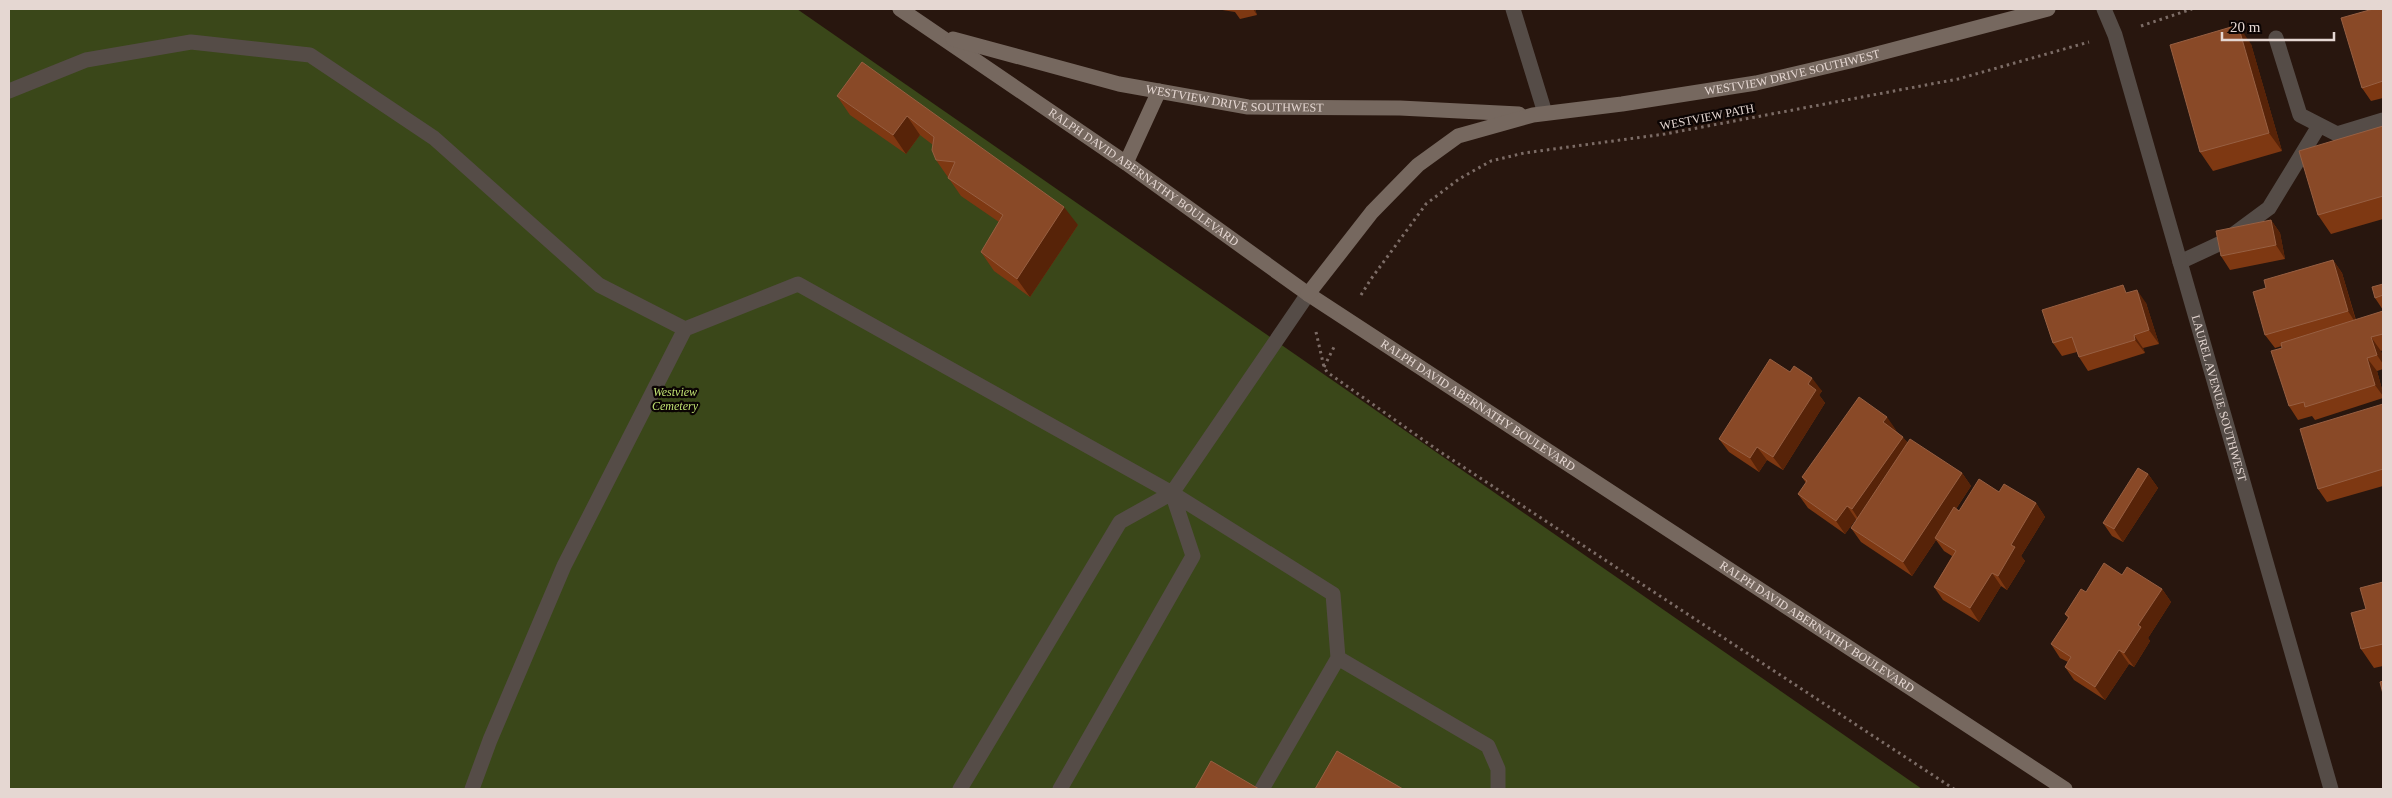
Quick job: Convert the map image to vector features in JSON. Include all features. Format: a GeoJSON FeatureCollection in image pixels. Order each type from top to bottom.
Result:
{"type":"FeatureCollection","features":[{"type":"Feature","properties":{"kind":"main road","name":"RALPH DAVID ABERNATHY BOULEVARD"},"geometry":{"type":"LineString","coordinates":[[900,9],[1126,163],[1308,294],[2065,789]]}},
{"type":"Feature","properties":{"kind":"main road","name":"WESTVIEW DRIVE SOUTHWEST"},"geometry":{"type":"LineString","coordinates":[[1308,294],[1372,212],[1418,165],[1458,136],[1540,114],[1622,104],[1756,83],[1850,62],[2048,9]]}},
{"type":"Feature","properties":{"kind":"main road","name":"WESTVIEW DRIVE SOUTHWEST"},"geometry":{"type":"LineString","coordinates":[[942,36],[1119,84],[1248,107],[1400,108],[1540,114]]}},
{"type":"Feature","properties":{"kind":"main road"},"geometry":{"type":"LineString","coordinates":[[1126,163],[1158,91]]}},
{"type":"Feature","properties":{"kind":"street"},"geometry":{"type":"LineString","coordinates":[[1514,9],[1540,114]]}},
{"type":"Feature","properties":{"kind":"street","name":"LAUREL AVENUE SOUTHWEST"},"geometry":{"type":"LineString","coordinates":[[2104,9],[2114,35],[2331,789]]}},
{"type":"Feature","properties":{"kind":"street"},"geometry":{"type":"LineString","coordinates":[[2276,38],[2300,115],[2337,134],[2383,120]]}},
{"type":"Feature","properties":{"kind":"street"},"geometry":{"type":"LineString","coordinates":[[9,91],[86,60],[191,42],[310,55],[434,138],[599,285],[685,329]]}},
{"type":"Feature","properties":{"kind":"street"},"geometry":{"type":"LineString","coordinates":[[2180,262],[2223,242],[2270,208],[2319,126]]}},
{"type":"Feature","properties":{"kind":"street"},"geometry":{"type":"LineString","coordinates":[[472,789],[490,740],[564,566],[685,329],[798,284],[1172,493],[1333,594],[1338,658],[1262,789]]}},
{"type":"Feature","properties":{"kind":"street"},"geometry":{"type":"LineString","coordinates":[[960,789],[1120,522],[1172,493],[1308,294]]}},
{"type":"Feature","properties":{"kind":"street"},"geometry":{"type":"LineString","coordinates":[[1060,789],[1193,556],[1172,493]]}},
{"type":"Feature","properties":{"kind":"street"},"geometry":{"type":"LineString","coordinates":[[1338,658],[1488,746],[1498,769],[1498,789]]}},
{"type":"Feature","properties":{"kind":"path"},"geometry":{"type":"LineString","coordinates":[[2144,25],[2192,9]]}},
{"type":"Feature","properties":{"kind":"path","name":"WESTVIEW PATH"},"geometry":{"type":"LineString","coordinates":[[1371,278],[1426,204],[1458,179],[1491,161],[1524,153],[1665,134],[1958,79],[2090,42]]}},
{"type":"Feature","properties":{"kind":"path"},"geometry":{"type":"LineString","coordinates":[[1324,367],[1327,372],[1439,451],[1954,789]]}},
{"type":"Feature","properties":{"kind":"green space","name":"Westview Cemetery"},"geometry":{"type":"Polygon","coordinates":[[[9,9],[797,9],[1922,789],[9,789],[9,9]]]}},
{"type":"Feature","properties":{"kind":"building"},"geometry":{"type":"Polygon","coordinates":[[[2373,9],[2383,9],[2383,81],[2362,88],[2341,18],[2373,9]]]}},
{"type":"Feature","properties":{"kind":"building"},"geometry":{"type":"Polygon","coordinates":[[[2238,25],[2269,133],[2200,152],[2170,45],[2238,25]]]}},
{"type":"Feature","properties":{"kind":"building"},"geometry":{"type":"Polygon","coordinates":[[[862,62],[1064,207],[1017,279],[981,252],[1003,215],[948,178],[955,162],[936,160],[932,150],[934,137],[907,116],[893,135],[837,96],[862,62]]]}},
{"type":"Feature","properties":{"kind":"building"},"geometry":{"type":"Polygon","coordinates":[[[2383,126],[2383,196],[2318,215],[2299,151],[2383,126]]]}},
{"type":"Feature","properties":{"kind":"building"},"geometry":{"type":"Polygon","coordinates":[[[2271,220],[2276,245],[2221,256],[2216,231],[2271,220]]]}},
{"type":"Feature","properties":{"kind":"building"},"geometry":{"type":"Polygon","coordinates":[[[2333,260],[2348,311],[2265,335],[2253,292],[2266,288],[2264,280],[2333,260]]]}},
{"type":"Feature","properties":{"kind":"building"},"geometry":{"type":"Polygon","coordinates":[[[2383,284],[2383,295],[2375,298],[2372,287],[2383,284]]]}},
{"type":"Feature","properties":{"kind":"building"},"geometry":{"type":"Polygon","coordinates":[[[2123,285],[2126,293],[2137,290],[2149,330],[2134,335],[2135,340],[2079,357],[2072,337],[2053,343],[2042,310],[2123,285]]]}},
{"type":"Feature","properties":{"kind":"building"},"geometry":{"type":"Polygon","coordinates":[[[2383,311],[2383,334],[2371,337],[2377,355],[2367,358],[2375,385],[2305,407],[2304,402],[2289,406],[2271,351],[2282,348],[2281,343],[2383,311]]]}},
{"type":"Feature","properties":{"kind":"building"},"geometry":{"type":"Polygon","coordinates":[[[1770,359],[1790,372],[1794,366],[1812,378],[1808,384],[1816,390],[1773,457],[1757,447],[1750,458],[1719,439],[1770,359]]]}},
{"type":"Feature","properties":{"kind":"building"},"geometry":{"type":"Polygon","coordinates":[[[1859,397],[1887,417],[1883,422],[1903,437],[1852,509],[1847,506],[1836,521],[1798,494],[1807,481],[1802,477],[1859,397]]]}},
{"type":"Feature","properties":{"kind":"building"},"geometry":{"type":"Polygon","coordinates":[[[2383,404],[2383,469],[2318,489],[2300,429],[2383,404]]]}},
{"type":"Feature","properties":{"kind":"building"},"geometry":{"type":"Polygon","coordinates":[[[1910,439],[1962,473],[1903,562],[1851,528],[1910,439]]]}},
{"type":"Feature","properties":{"kind":"building"},"geometry":{"type":"Polygon","coordinates":[[[2138,468],[2148,474],[2114,529],[2103,523],[2138,468]]]}},
{"type":"Feature","properties":{"kind":"building"},"geometry":{"type":"Polygon","coordinates":[[[1979,479],[1999,492],[2004,484],[2036,503],[2011,545],[2015,547],[1998,576],[1992,573],[1970,608],[1934,587],[1956,551],[1935,538],[1954,507],[1959,511],[1979,479]]]}},
{"type":"Feature","properties":{"kind":"building"},"geometry":{"type":"Polygon","coordinates":[[[2104,563],[2122,575],[2127,567],[2162,589],[2138,625],[2141,627],[2124,653],[2119,650],[2095,687],[2065,667],[2071,657],[2051,644],[2069,617],[2065,614],[2081,589],[2086,592],[2104,563]]]}},
{"type":"Feature","properties":{"kind":"building"},"geometry":{"type":"Polygon","coordinates":[[[2383,582],[2383,644],[2361,649],[2351,613],[2366,609],[2360,588],[2383,582]]]}},
{"type":"Feature","properties":{"kind":"building"},"geometry":{"type":"Polygon","coordinates":[[[2383,681],[2383,694],[2380,682],[2383,681]]]}},
{"type":"Feature","properties":{"kind":"building"},"geometry":{"type":"Polygon","coordinates":[[[1337,751],[1403,789],[1315,789],[1337,751]]]}},
{"type":"Feature","properties":{"kind":"building"},"geometry":{"type":"Polygon","coordinates":[[[1211,761],[1259,789],[1195,789],[1211,761]]]}}]}
